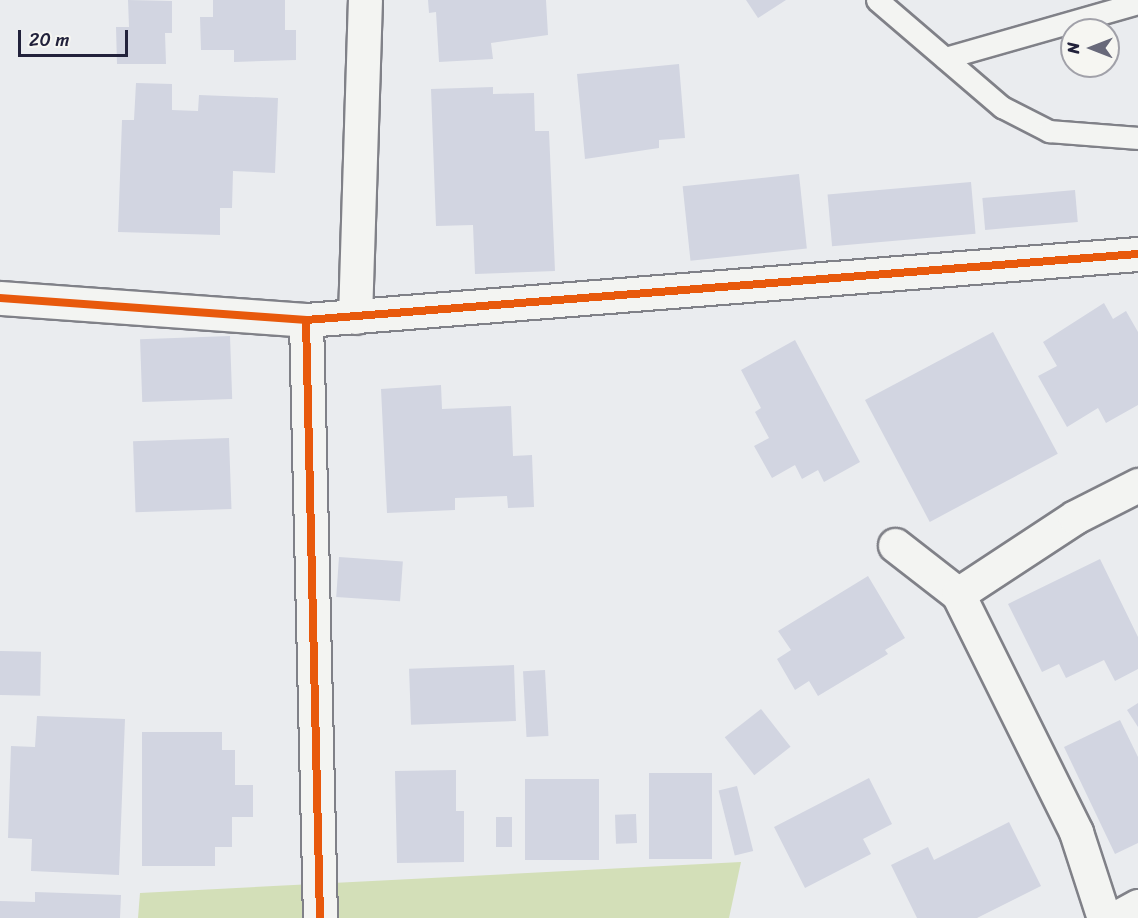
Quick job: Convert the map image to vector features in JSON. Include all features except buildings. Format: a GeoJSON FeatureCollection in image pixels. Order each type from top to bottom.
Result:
{"type":"FeatureCollection","features":[{"type":"Feature","properties":{"kind":"street"},"geometry":{"type":"LineString","coordinates":[[356,317],[364,0]]}},
{"type":"Feature","properties":{"kind":"street"},"geometry":{"type":"LineString","coordinates":[[0,298],[306,320],[1138,254]]}},
{"type":"Feature","properties":{"kind":"street"},"geometry":{"type":"LineString","coordinates":[[306,320],[320,918]]}},
{"type":"Feature","properties":{"kind":"street"},"geometry":{"type":"LineString","coordinates":[[958,594],[1075,517],[1138,485]]}},
{"type":"Feature","properties":{"kind":"street"},"geometry":{"type":"LineString","coordinates":[[895,545],[958,594],[1076,832],[1104,918]]}},
{"type":"Feature","properties":{"kind":"street"},"geometry":{"type":"LineString","coordinates":[[1116,918],[1138,906]]}},
{"type":"Feature","properties":{"kind":"lane"},"geometry":{"type":"LineString","coordinates":[[877,0],[1002,107],[1049,131],[1138,138]]}},
{"type":"Feature","properties":{"kind":"lane"},"geometry":{"type":"LineString","coordinates":[[945,58],[1138,3]]}},
{"type":"Feature","properties":{"kind":"green space"},"geometry":{"type":"Polygon","coordinates":[[[741,862],[729,918],[138,918],[140,893],[741,862]]]}},
{"type":"Feature","properties":{"kind":"cycle path"},"geometry":{"type":"LineString","coordinates":[[0,298],[306,320],[1138,254]]}},
{"type":"Feature","properties":{"kind":"cycle path"},"geometry":{"type":"LineString","coordinates":[[306,320],[320,918]]}}]}
